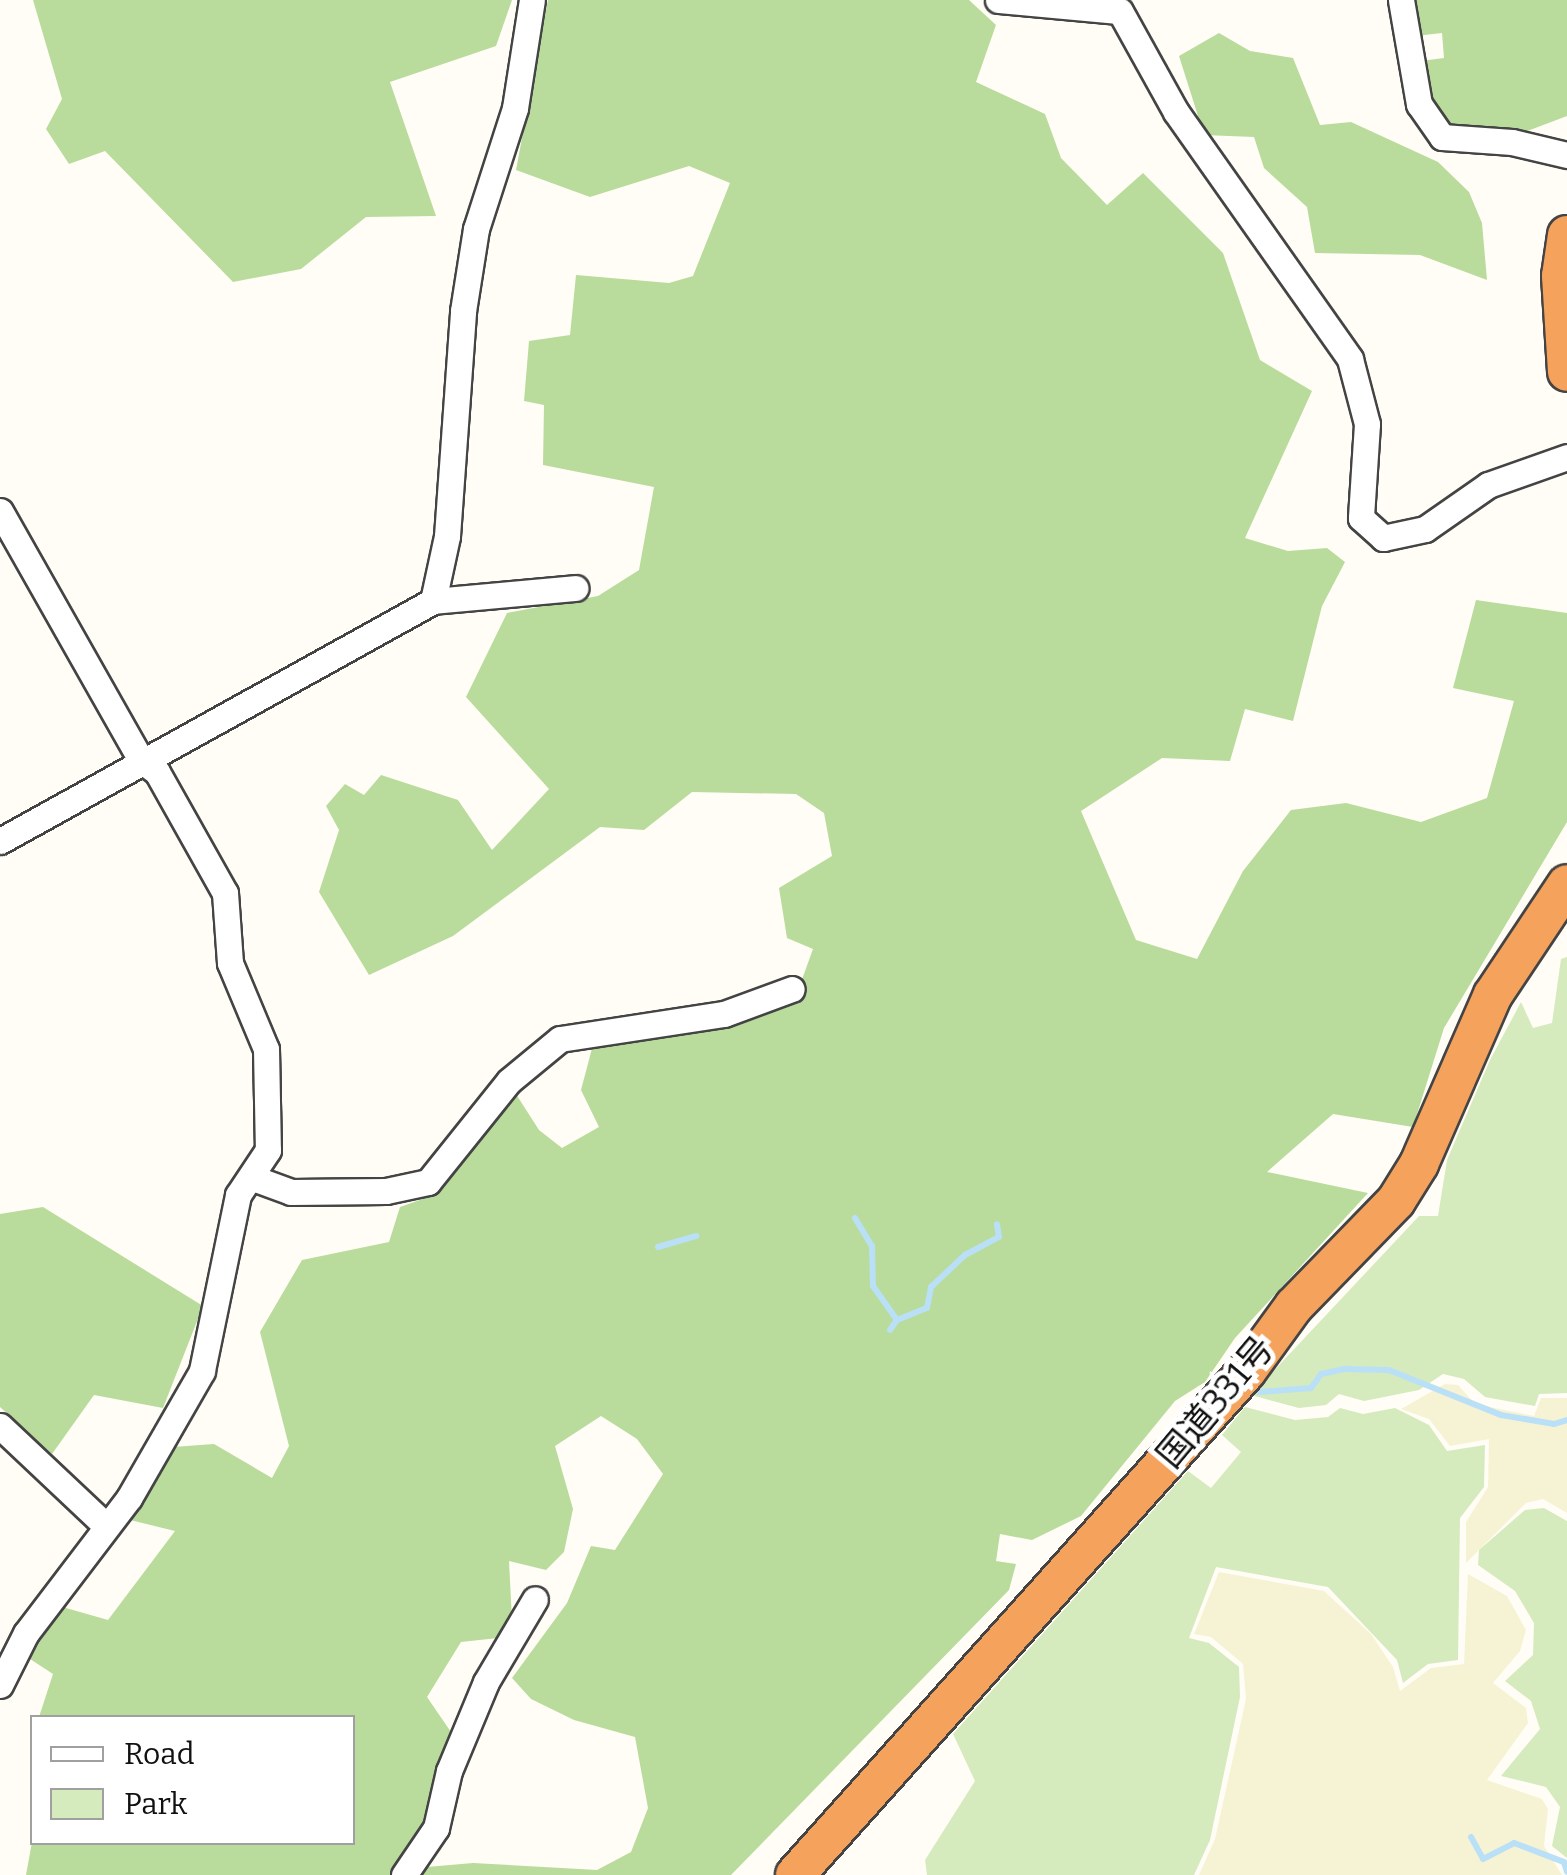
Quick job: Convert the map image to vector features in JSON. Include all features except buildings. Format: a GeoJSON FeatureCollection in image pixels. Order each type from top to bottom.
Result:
{"type":"FeatureCollection","features":[{"type":"Feature","properties":{"kind":"highway"},"geometry":{"type":"LineString","coordinates":[[1567,235],[1561,276],[1567,372]]}},
{"type":"Feature","properties":{"kind":"highway","name":"国道331号"},"geometry":{"type":"LineString","coordinates":[[795,1875],[1246,1372],[1294,1306],[1396,1201],[1420,1164],[1493,994],[1567,884]]}},
{"type":"Feature","properties":{"kind":"street"},"geometry":{"type":"LineString","coordinates":[[433,600],[447,536],[462,312],[476,229],[515,108],[532,0]]}},
{"type":"Feature","properties":{"kind":"street"},"geometry":{"type":"LineString","coordinates":[[998,0],[1120,11],[1176,112],[1350,359],[1367,424],[1361,518],[1383,538],[1426,529],[1488,484],[1567,457]]}},
{"type":"Feature","properties":{"kind":"street"},"geometry":{"type":"LineString","coordinates":[[1401,0],[1419,104],[1442,138],[1512,142],[1567,155]]}},
{"type":"Feature","properties":{"kind":"street"},"geometry":{"type":"LineString","coordinates":[[0,511],[141,760],[157,772],[225,893],[230,964],[266,1049],[268,1150],[238,1196],[202,1370],[106,1526],[26,1633],[0,1685]]}},
{"type":"Feature","properties":{"kind":"street"},"geometry":{"type":"LineString","coordinates":[[0,841],[433,600],[575,588]]}},
{"type":"Feature","properties":{"kind":"street"},"geometry":{"type":"LineString","coordinates":[[253,1178],[292,1192],[386,1191],[428,1182],[509,1081],[560,1039],[596,1028],[724,1014],[792,988]]}},
{"type":"Feature","properties":{"kind":"street"},"geometry":{"type":"LineString","coordinates":[[0,1426],[106,1526]]}},
{"type":"Feature","properties":{"kind":"street"},"geometry":{"type":"LineString","coordinates":[[404,1875],[436,1828],[449,1771],[486,1682],[536,1599]]}},
{"type":"Feature","properties":{"kind":"shaded area"},"geometry":{"type":"Polygon","coordinates":[[[1445,1384],[1458,1385],[1475,1404],[1534,1416],[1541,1398],[1567,1398],[1567,1513],[1543,1499],[1526,1503],[1466,1563],[1466,1522],[1488,1487],[1489,1439],[1450,1446],[1429,1419],[1401,1409],[1445,1384]]]}},
{"type":"Feature","properties":{"kind":"shaded area"},"geometry":{"type":"Polygon","coordinates":[[[1219,1572],[1324,1591],[1371,1634],[1393,1667],[1400,1691],[1431,1668],[1464,1664],[1468,1574],[1507,1596],[1526,1630],[1520,1651],[1493,1683],[1526,1708],[1528,1723],[1487,1780],[1542,1799],[1548,1809],[1544,1846],[1562,1875],[1199,1875],[1215,1839],[1246,1699],[1243,1664],[1211,1637],[1194,1634],[1219,1572]]]}},
{"type":"Feature","properties":{"kind":"green space"},"geometry":{"type":"Polygon","coordinates":[[[33,0],[512,0],[496,46],[390,82],[436,216],[366,217],[301,269],[233,282],[105,151],[69,164],[46,129],[62,99],[33,0]]]}},
{"type":"Feature","properties":{"kind":"green space"},"geometry":{"type":"Polygon","coordinates":[[[548,0],[969,0],[996,25],[976,82],[1045,114],[1061,158],[1107,205],[1143,173],[1223,253],[1260,360],[1312,391],[1245,538],[1288,551],[1327,548],[1345,562],[1322,606],[1293,721],[1245,709],[1230,761],[1162,758],[1081,811],[1136,940],[1197,959],[1243,871],[1291,810],[1346,803],[1421,822],[1487,798],[1514,701],[1453,688],[1476,600],[1567,613],[1567,822],[1444,1028],[1413,1127],[1333,1114],[1267,1172],[1368,1193],[1235,1338],[1205,1382],[1175,1401],[1081,1516],[1032,1540],[1000,1534],[996,1561],[1016,1564],[1009,1590],[731,1875],[420,1875],[427,1867],[473,1863],[597,1870],[631,1852],[648,1808],[635,1737],[574,1720],[531,1699],[512,1678],[567,1603],[591,1546],[615,1550],[663,1474],[637,1439],[601,1416],[555,1446],[573,1509],[564,1552],[546,1570],[509,1561],[512,1620],[498,1638],[461,1642],[427,1697],[453,1735],[427,1825],[390,1875],[26,1875],[31,1845],[355,1845],[355,1715],[40,1715],[53,1674],[27,1657],[59,1606],[108,1620],[175,1531],[126,1519],[173,1447],[214,1444],[272,1478],[289,1446],[260,1332],[302,1260],[389,1242],[400,1207],[434,1195],[514,1091],[539,1130],[562,1148],[599,1127],[581,1090],[595,1037],[796,996],[813,949],[787,938],[779,888],[832,856],[824,813],[796,794],[692,792],[644,830],[600,827],[453,936],[369,975],[319,892],[339,830],[326,806],[345,784],[364,795],[381,775],[458,800],[492,850],[549,789],[466,697],[507,613],[598,596],[639,570],[654,487],[543,465],[544,405],[524,401],[529,341],[570,335],[576,275],[669,283],[693,276],[730,183],[689,166],[590,197],[516,170],[548,0]]]}},
{"type":"Feature","properties":{"kind":"green space"},"geometry":{"type":"Polygon","coordinates":[[[1410,0],[1567,0],[1567,116],[1522,133],[1460,135],[1441,124],[1421,61],[1444,58],[1442,33],[1415,36],[1410,0]]]}},
{"type":"Feature","properties":{"kind":"green space"},"geometry":{"type":"Polygon","coordinates":[[[1219,33],[1250,51],[1293,58],[1320,125],[1351,122],[1438,162],[1469,192],[1482,223],[1487,280],[1420,255],[1315,253],[1307,207],[1264,168],[1254,137],[1204,135],[1179,56],[1219,33]]]}},
{"type":"Feature","properties":{"kind":"green space"},"geometry":{"type":"Polygon","coordinates":[[[1567,957],[1567,1393],[1539,1394],[1535,1406],[1485,1397],[1464,1379],[1443,1374],[1419,1390],[1364,1401],[1339,1394],[1326,1405],[1299,1408],[1251,1395],[1419,1216],[1438,1216],[1447,1160],[1490,1060],[1521,1002],[1533,1028],[1552,1023],[1561,959],[1567,957]]]}},
{"type":"Feature","properties":{"kind":"green space"},"geometry":{"type":"Polygon","coordinates":[[[43,1207],[203,1306],[163,1408],[94,1395],[52,1454],[0,1407],[0,1214],[43,1207]]]}},
{"type":"Feature","properties":{"kind":"green space"},"geometry":{"type":"Polygon","coordinates":[[[1245,1407],[1295,1420],[1328,1417],[1340,1408],[1363,1414],[1395,1408],[1429,1425],[1447,1451],[1485,1445],[1484,1487],[1460,1518],[1458,1660],[1428,1664],[1403,1683],[1397,1660],[1328,1587],[1216,1567],[1189,1638],[1209,1643],[1239,1667],[1240,1697],[1210,1840],[1194,1875],[927,1875],[925,1860],[975,1781],[953,1734],[1188,1471],[1211,1488],[1241,1452],[1222,1435],[1245,1407]]]}},
{"type":"Feature","properties":{"kind":"green space"},"geometry":{"type":"Polygon","coordinates":[[[1544,1508],[1567,1521],[1567,1858],[1552,1846],[1560,1807],[1546,1787],[1501,1776],[1540,1729],[1531,1701],[1505,1681],[1533,1655],[1534,1623],[1515,1591],[1478,1565],[1479,1550],[1525,1510],[1544,1508]]]}},
{"type":"Feature","properties":{"kind":"waterway"},"geometry":{"type":"LineString","coordinates":[[855,1218],[872,1246],[873,1286],[897,1320],[890,1330]]}},
{"type":"Feature","properties":{"kind":"waterway"},"geometry":{"type":"LineString","coordinates":[[897,1320],[927,1308],[931,1287],[965,1255],[999,1237],[997,1224]]}},
{"type":"Feature","properties":{"kind":"waterway"},"geometry":{"type":"LineString","coordinates":[[658,1247],[696,1236]]}},
{"type":"Feature","properties":{"kind":"waterway"},"geometry":{"type":"LineString","coordinates":[[1259,1392],[1311,1388],[1321,1374],[1344,1369],[1389,1370],[1501,1415],[1554,1424],[1567,1420]]}},
{"type":"Feature","properties":{"kind":"waterway"},"geometry":{"type":"LineString","coordinates":[[1471,1837],[1483,1859],[1514,1843],[1564,1862],[1567,1872]]}}]}
